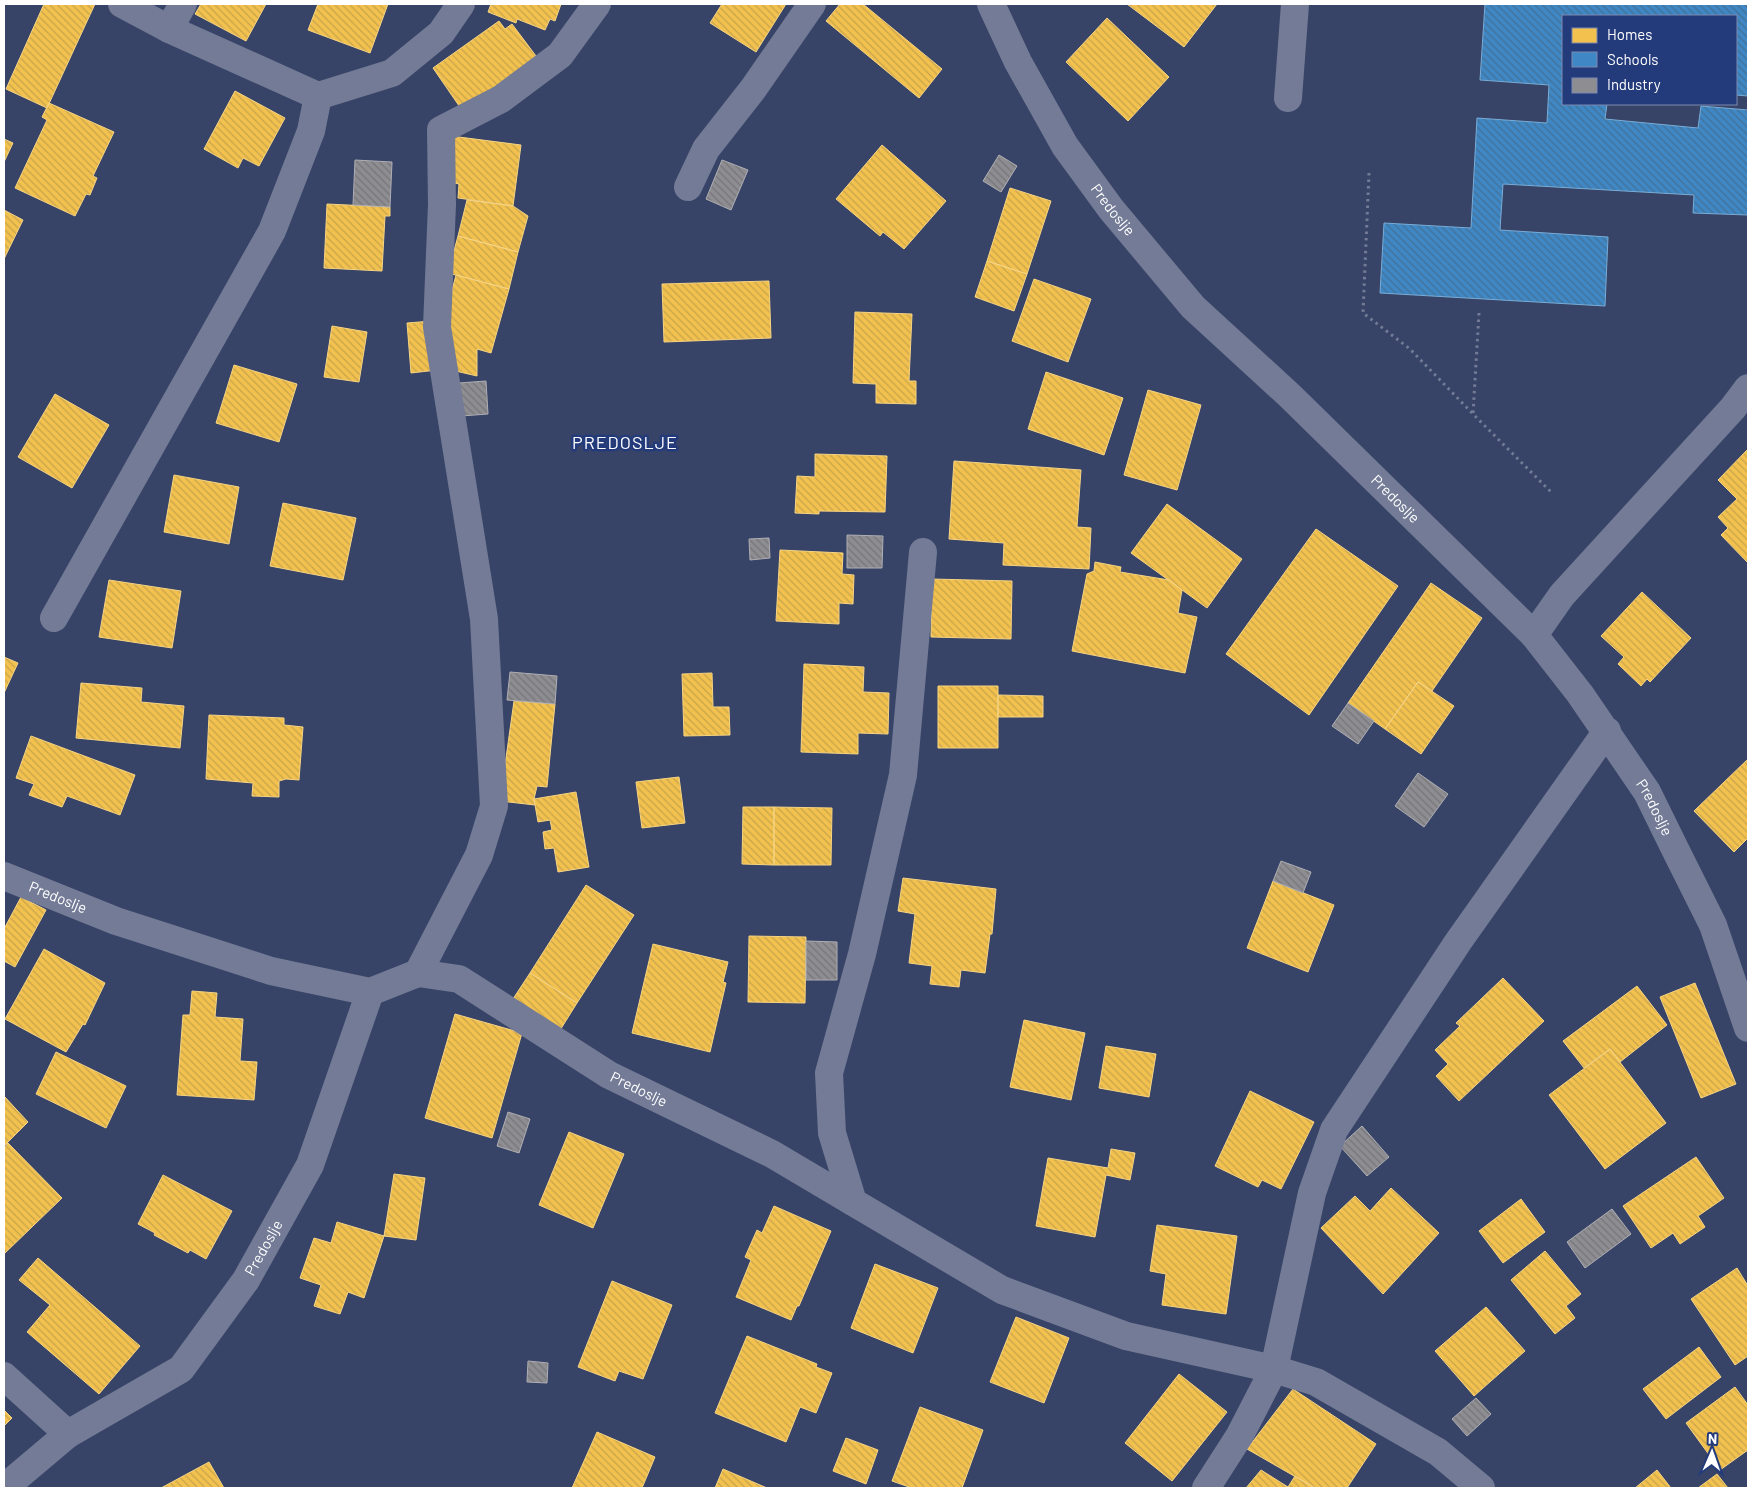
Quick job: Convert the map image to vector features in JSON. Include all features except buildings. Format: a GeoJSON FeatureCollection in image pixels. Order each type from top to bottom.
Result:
{"type":"FeatureCollection","features":[{"type":"Feature","properties":{"kind":"street"},"geometry":{"type":"LineString","coordinates":[[122,4],[169,29],[318,96],[392,73],[441,32],[461,4]]}},
{"type":"Feature","properties":{"kind":"street"},"geometry":{"type":"LineString","coordinates":[[169,29],[183,4]]}},
{"type":"Feature","properties":{"kind":"street"},"geometry":{"type":"LineString","coordinates":[[418,973],[479,855],[494,806],[484,619],[437,327],[442,204],[441,130],[501,99],[560,55],[598,4]]}},
{"type":"Feature","properties":{"kind":"street"},"geometry":{"type":"LineString","coordinates":[[688,187],[706,149],[752,89],[812,4]]}},
{"type":"Feature","properties":{"kind":"street","name":"Predoslje"},"geometry":{"type":"LineString","coordinates":[[991,4],[1018,62],[1066,146],[1111,209],[1193,307],[1289,395],[1534,635],[1607,731],[1647,792],[1712,925],[1748,1028]]}},
{"type":"Feature","properties":{"kind":"street"},"geometry":{"type":"LineString","coordinates":[[1288,98],[1295,4]]}},
{"type":"Feature","properties":{"kind":"street"},"geometry":{"type":"LineString","coordinates":[[54,618],[272,231],[311,131],[318,96]]}},
{"type":"Feature","properties":{"kind":"street"},"geometry":{"type":"LineString","coordinates":[[1534,635],[1562,595],[1741,398]]}},
{"type":"Feature","properties":{"kind":"street"},"geometry":{"type":"LineString","coordinates":[[853,1202],[832,1133],[829,1073],[862,954],[903,775],[923,552]]}},
{"type":"Feature","properties":{"kind":"street"},"geometry":{"type":"LineString","coordinates":[[1206,1488],[1240,1435],[1274,1369],[1312,1193],[1334,1130],[1458,942],[1607,731]]}},
{"type":"Feature","properties":{"kind":"street","name":"Predoslje"},"geometry":{"type":"LineString","coordinates":[[4,876],[116,921],[271,971],[370,992],[418,973],[459,979],[609,1075],[772,1154],[1002,1290],[1126,1336],[1274,1369],[1316,1382],[1438,1452],[1480,1488]]}},
{"type":"Feature","properties":{"kind":"street","name":"Predoslje"},"geometry":{"type":"LineString","coordinates":[[4,1488],[68,1434],[181,1369],[246,1280],[310,1165],[370,992]]}},
{"type":"Feature","properties":{"kind":"street"},"geometry":{"type":"LineString","coordinates":[[4,1376],[68,1434]]}},
{"type":"Feature","properties":{"kind":"path"},"geometry":{"type":"LineString","coordinates":[[1368,173],[1363,313],[1410,349],[1553,494]]}},
{"type":"Feature","properties":{"kind":"path"},"geometry":{"type":"LineString","coordinates":[[1473,414],[1479,313]]}},
{"type":"Feature","properties":{"kind":"district","name":"PREDOSLJE"},"geometry":{"type":"Point","coordinates":[625,443]}}]}
